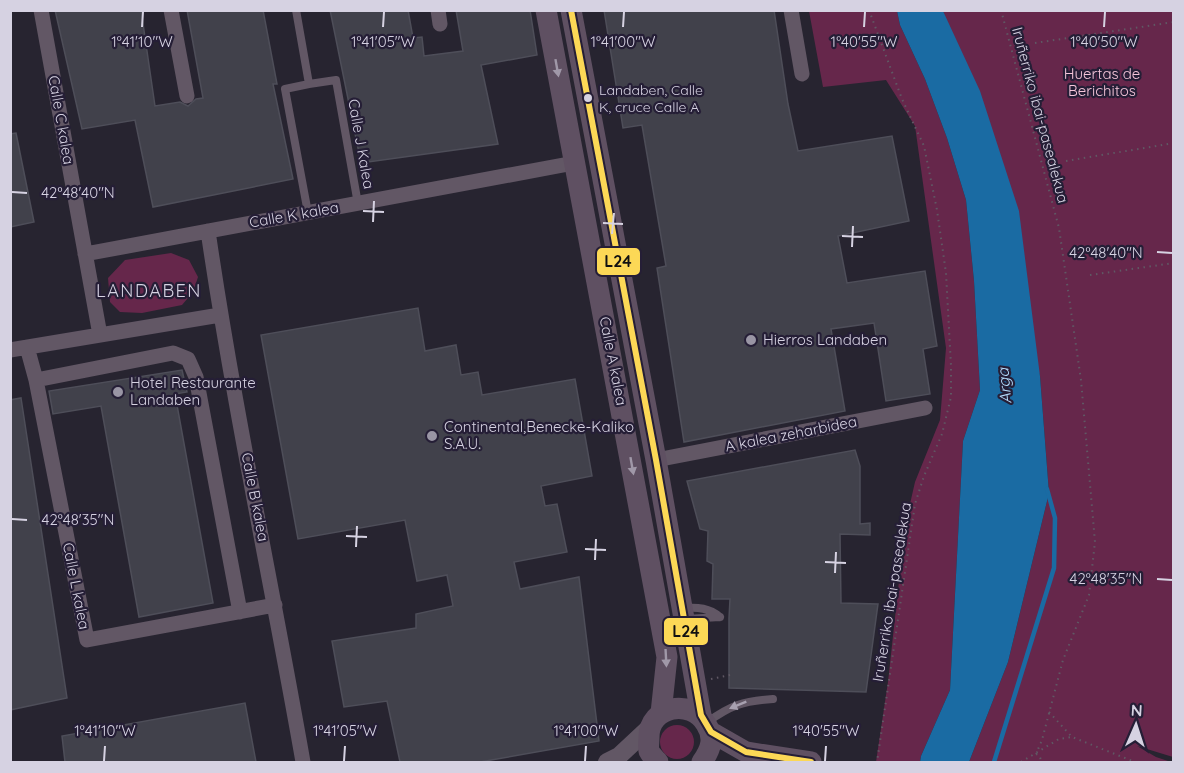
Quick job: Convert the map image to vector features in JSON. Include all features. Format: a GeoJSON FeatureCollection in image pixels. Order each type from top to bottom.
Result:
{"type":"FeatureCollection","features":[{"type":"Feature","properties":{"kind":"main road","name":"Calle A kalea"},"geometry":{"type":"LineString","coordinates":[[546,10],[667,657],[648,750],[658,762]]}},
{"type":"Feature","properties":{"kind":"main road"},"geometry":{"type":"LineString","coordinates":[[571,10],[683,614],[711,750],[702,762]]}},
{"type":"Feature","properties":{"kind":"main road"},"geometry":{"type":"LineString","coordinates":[[584,79],[578,103],[583,149],[574,164],[590,175],[597,216],[612,233]]}},
{"type":"Feature","properties":{"kind":"main road"},"geometry":{"type":"LineString","coordinates":[[655,721],[681,707],[746,752],[810,762]]}},
{"type":"Feature","properties":{"kind":"street","name":"Calle C kalea"},"geometry":{"type":"LineString","coordinates":[[41,10],[100,335]]}},
{"type":"Feature","properties":{"kind":"street"},"geometry":{"type":"LineString","coordinates":[[171,10],[188,96]]}},
{"type":"Feature","properties":{"kind":"street"},"geometry":{"type":"LineString","coordinates":[[791,10],[802,74]]}},
{"type":"Feature","properties":{"kind":"street","name":"Calle K kalea"},"geometry":{"type":"LineString","coordinates":[[85,254],[574,164]]}},
{"type":"Feature","properties":{"kind":"street","name":"Calle B kalea"},"geometry":{"type":"LineString","coordinates":[[208,231],[220,315],[303,762]]}},
{"type":"Feature","properties":{"kind":"street"},"geometry":{"type":"LineString","coordinates":[[10,350],[220,315]]}},
{"type":"Feature","properties":{"kind":"street","name":"Calle L kalea"},"geometry":{"type":"LineString","coordinates":[[27,347],[36,380],[87,639],[275,605]]}},
{"type":"Feature","properties":{"kind":"street"},"geometry":{"type":"LineString","coordinates":[[36,380],[173,353],[188,359],[196,377],[240,612]]}},
{"type":"Feature","properties":{"kind":"street","name":"A kalea zeharbidea"},"geometry":{"type":"LineString","coordinates":[[656,460],[926,408]]}},
{"type":"Feature","properties":{"kind":"street"},"geometry":{"type":"LineString","coordinates":[[607,762],[620,756],[655,721]]}},
{"type":"Feature","properties":{"kind":"lane"},"geometry":{"type":"LineString","coordinates":[[296,10],[309,84]]}},
{"type":"Feature","properties":{"kind":"lane","name":"Calle J Kalea"},"geometry":{"type":"LineString","coordinates":[[308,213],[285,89],[309,84],[336,80],[358,204]]}},
{"type":"Feature","properties":{"kind":"lane"},"geometry":{"type":"LineString","coordinates":[[706,723],[720,713],[745,701],[773,699]]}},
{"type":"Feature","properties":{"kind":"path","name":"Iruñerriko ibai-pasealekua"},"geometry":{"type":"LineString","coordinates":[[869,10],[898,89],[924,147],[937,210],[946,273],[951,366],[951,397],[942,434],[915,504],[877,762]]}},
{"type":"Feature","properties":{"kind":"path","name":"Iruñerriko ibai-pasealekua"},"geometry":{"type":"LineString","coordinates":[[1001,10],[1059,228],[1081,380],[1095,542],[1089,595],[1063,660],[1042,740],[1036,754]]}},
{"type":"Feature","properties":{"kind":"path"},"geometry":{"type":"LineString","coordinates":[[1035,43],[1173,22]]}},
{"type":"Feature","properties":{"kind":"path"},"geometry":{"type":"LineString","coordinates":[[1066,160],[1173,143]]}},
{"type":"Feature","properties":{"kind":"path"},"geometry":{"type":"LineString","coordinates":[[1090,275],[1173,263]]}},
{"type":"Feature","properties":{"kind":"path"},"geometry":{"type":"LineString","coordinates":[[706,680],[730,675]]}},
{"type":"Feature","properties":{"kind":"path"},"geometry":{"type":"LineString","coordinates":[[1049,712],[1072,736],[1135,762]]}},
{"type":"Feature","properties":{"kind":"path"},"geometry":{"type":"LineString","coordinates":[[1021,762],[1059,739],[1072,736]]}},
{"type":"Feature","properties":{"kind":"path"},"geometry":{"type":"LineString","coordinates":[[1036,754],[1039,755],[1041,762]]}},
{"type":"Feature","properties":{"kind":"green space"},"geometry":{"type":"Polygon","coordinates":[[[809,11],[897,11],[900,25],[925,79],[947,138],[966,200],[974,281],[980,390],[963,441],[950,690],[920,762],[876,762],[888,682],[905,526],[915,482],[940,420],[946,348],[915,126],[886,80],[823,87],[809,11]]]}},
{"type":"Feature","properties":{"kind":"green space","name":"Huertas de Berichitos"},"geometry":{"type":"Polygon","coordinates":[[[943,11],[1173,11],[1173,757],[1137,746],[1156,757],[1171,762],[969,762],[1008,662],[1049,493],[1040,376],[943,11]]]}},
{"type":"Feature","properties":{"kind":"green space"},"geometry":{"type":"Polygon","coordinates":[[[171,253],[189,260],[198,277],[193,292],[182,305],[142,313],[120,312],[110,302],[108,278],[125,260],[171,253]]]}},
{"type":"Feature","properties":{"kind":"green space"},"geometry":{"type":"Polygon","coordinates":[[[677,725],[689,730],[694,742],[689,754],[677,759],[665,754],[660,742],[665,730],[677,725]]]}},
{"type":"Feature","properties":{"kind":"water","name":"Arga"},"geometry":{"type":"Polygon","coordinates":[[[897,11],[943,11],[980,91],[1019,211],[1040,376],[1049,493],[1008,662],[969,762],[920,762],[950,690],[963,441],[980,390],[974,281],[966,200],[947,138],[925,79],[900,25],[897,11]]]}},
{"type":"Feature","properties":{"kind":"building"},"geometry":{"type":"Polygon","coordinates":[[[55,10],[141,10],[155,106],[180,102],[188,106],[196,99],[203,98],[187,10],[263,10],[277,84],[273,84],[293,179],[153,207],[135,120],[82,129],[55,10]]]}},
{"type":"Feature","properties":{"kind":"building"},"geometry":{"type":"Polygon","coordinates":[[[330,10],[408,10],[413,38],[422,37],[424,56],[463,51],[456,10],[530,10],[537,55],[481,65],[498,144],[361,163],[330,10]]]}},
{"type":"Feature","properties":{"kind":"building","name":"Hierros Landaben"},"geometry":{"type":"Polygon","coordinates":[[[604,10],[774,10],[788,104],[798,151],[892,136],[909,221],[838,236],[847,283],[925,271],[937,346],[923,349],[930,394],[886,401],[874,323],[831,329],[845,411],[684,442],[657,268],[666,266],[642,125],[623,128],[604,10]]]}},
{"type":"Feature","properties":{"kind":"building"},"geometry":{"type":"Polygon","coordinates":[[[16,133],[34,222],[10,227],[10,134],[16,133]]]}},
{"type":"Feature","properties":{"kind":"building"},"geometry":{"type":"Polygon","coordinates":[[[418,308],[425,351],[456,345],[461,375],[478,372],[482,395],[575,379],[592,476],[541,486],[545,506],[557,504],[567,552],[514,562],[520,589],[579,577],[599,741],[480,762],[400,762],[387,701],[344,707],[332,641],[416,628],[416,614],[453,606],[447,575],[417,581],[405,520],[298,539],[261,335],[418,308]]]}},
{"type":"Feature","properties":{"kind":"building"},"geometry":{"type":"Polygon","coordinates":[[[182,370],[187,392],[175,394],[213,603],[139,617],[101,406],[53,414],[49,391],[182,370]]]}},
{"type":"Feature","properties":{"kind":"building"},"geometry":{"type":"Polygon","coordinates":[[[21,398],[67,698],[10,710],[10,400],[21,398]]]}},
{"type":"Feature","properties":{"kind":"building"},"geometry":{"type":"Polygon","coordinates":[[[855,450],[860,466],[860,524],[870,523],[870,535],[840,534],[841,603],[878,604],[866,692],[729,688],[730,599],[712,599],[713,564],[707,561],[708,531],[700,529],[687,481],[855,450]]]}},
{"type":"Feature","properties":{"kind":"building"},"geometry":{"type":"Polygon","coordinates":[[[245,703],[256,762],[65,762],[62,736],[245,703]]]}},
{"type":"Feature","properties":{"kind":"waterway"},"geometry":{"type":"LineString","coordinates":[[994,762],[1054,568],[1055,518],[1047,489]]}},
{"type":"Feature","properties":{"kind":"transit line","name":"L24"},"geometry":{"type":"LineString","coordinates":[[571,10],[656,460],[701,715],[711,732],[746,752],[811,762]]}},
{"type":"Feature","properties":{"kind":"place","name":"Landaben, Calle K, cruce Calle A"},"geometry":{"type":"Point","coordinates":[588,98]}},
{"type":"Feature","properties":{"kind":"place","name":"Hierros Landaben"},"geometry":{"type":"Point","coordinates":[751,340]}},
{"type":"Feature","properties":{"kind":"place","name":"Hotel Restaurante Landaben"},"geometry":{"type":"Point","coordinates":[118,392]}},
{"type":"Feature","properties":{"kind":"place","name":"Continental,Benecke-Kaliko S.A.U."},"geometry":{"type":"Point","coordinates":[432,436]}},
{"type":"Feature","properties":{"kind":"district","name":"LANDABEN"},"geometry":{"type":"Point","coordinates":[149,291]}}]}
